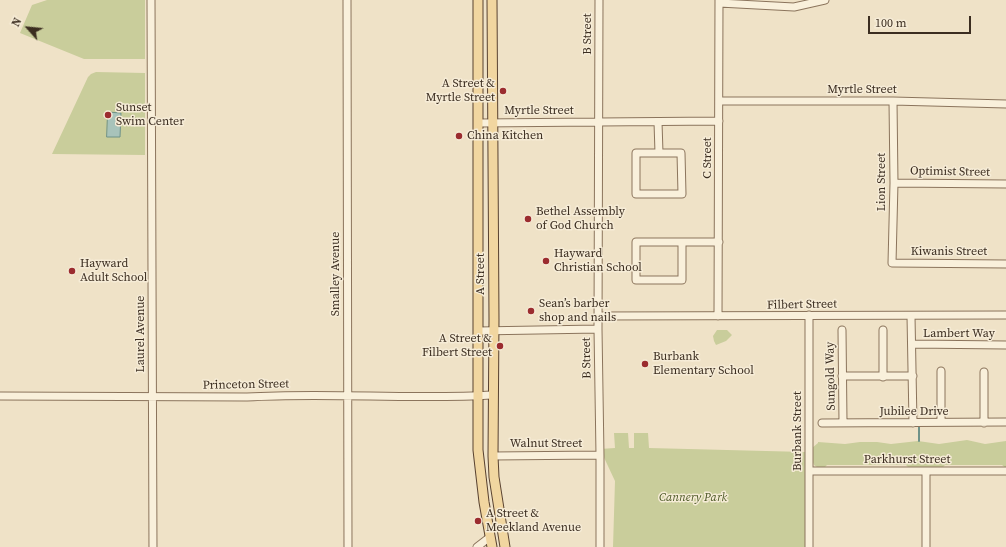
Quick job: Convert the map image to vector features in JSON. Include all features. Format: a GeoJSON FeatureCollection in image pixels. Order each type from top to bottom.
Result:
{"type":"FeatureCollection","features":[{"type":"Feature","properties":{"kind":"main road","name":"A Street"},"geometry":{"type":"LineString","coordinates":[[478,0],[478,450],[484,502],[492,547]]}},
{"type":"Feature","properties":{"kind":"main road","name":"A Street"},"geometry":{"type":"LineString","coordinates":[[492,0],[494,331],[492,456],[494,477],[506,547]]}},
{"type":"Feature","properties":{"kind":"street","name":"Laurel Avenue"},"geometry":{"type":"LineString","coordinates":[[150,0],[153,547]]}},
{"type":"Feature","properties":{"kind":"street","name":"Smalley Avenue"},"geometry":{"type":"LineString","coordinates":[[348,0],[348,547]]}},
{"type":"Feature","properties":{"kind":"street","name":"B Street"},"geometry":{"type":"LineString","coordinates":[[599,0],[600,122],[598,329],[600,547]]}},
{"type":"Feature","properties":{"kind":"street"},"geometry":{"type":"LineString","coordinates":[[719,2],[794,7],[824,0]]}},
{"type":"Feature","properties":{"kind":"street","name":"C Street"},"geometry":{"type":"LineString","coordinates":[[718,316],[719,2]]}},
{"type":"Feature","properties":{"kind":"street","name":"Myrtle Street"},"geometry":{"type":"LineString","coordinates":[[719,101],[893,101],[1006,104]]}},
{"type":"Feature","properties":{"kind":"street","name":"Lion Street"},"geometry":{"type":"LineString","coordinates":[[892,263],[894,183],[893,101]]}},
{"type":"Feature","properties":{"kind":"street","name":"Myrtle Street"},"geometry":{"type":"LineString","coordinates":[[478,122],[719,121]]}},
{"type":"Feature","properties":{"kind":"street"},"geometry":{"type":"LineString","coordinates":[[658,122],[659,153]]}},
{"type":"Feature","properties":{"kind":"street"},"geometry":{"type":"LineString","coordinates":[[659,153],[682,153],[682,194],[636,194],[636,154],[659,153]]}},
{"type":"Feature","properties":{"kind":"street","name":"Optimist Street"},"geometry":{"type":"LineString","coordinates":[[894,183],[1006,184]]}},
{"type":"Feature","properties":{"kind":"street"},"geometry":{"type":"LineString","coordinates":[[682,242],[682,280],[636,280],[636,242],[682,242],[718,242]]}},
{"type":"Feature","properties":{"kind":"street","name":"Kiwanis Street"},"geometry":{"type":"LineString","coordinates":[[892,263],[1006,264]]}},
{"type":"Feature","properties":{"kind":"street","name":"Filbert Street"},"geometry":{"type":"LineString","coordinates":[[598,316],[786,317],[809,315],[1006,315]]}},
{"type":"Feature","properties":{"kind":"street","name":"Burbank Street"},"geometry":{"type":"LineString","coordinates":[[809,315],[809,547]]}},
{"type":"Feature","properties":{"kind":"street"},"geometry":{"type":"LineString","coordinates":[[911,316],[913,376],[912,423]]}},
{"type":"Feature","properties":{"kind":"street"},"geometry":{"type":"LineString","coordinates":[[478,331],[598,329]]}},
{"type":"Feature","properties":{"kind":"street","name":"Sungold Way"},"geometry":{"type":"LineString","coordinates":[[842,330],[842,422]]}},
{"type":"Feature","properties":{"kind":"street"},"geometry":{"type":"LineString","coordinates":[[883,330],[883,376]]}},
{"type":"Feature","properties":{"kind":"street","name":"Lambert Way"},"geometry":{"type":"LineString","coordinates":[[912,344],[1006,345]]}},
{"type":"Feature","properties":{"kind":"street"},"geometry":{"type":"LineString","coordinates":[[941,371],[941,422]]}},
{"type":"Feature","properties":{"kind":"street"},"geometry":{"type":"LineString","coordinates":[[984,372],[984,423]]}},
{"type":"Feature","properties":{"kind":"street"},"geometry":{"type":"LineString","coordinates":[[842,376],[913,376]]}},
{"type":"Feature","properties":{"kind":"street","name":"Princeton Street"},"geometry":{"type":"LineString","coordinates":[[0,396],[247,397],[276,395],[493,395]]}},
{"type":"Feature","properties":{"kind":"street","name":"Jubilee Drive"},"geometry":{"type":"LineString","coordinates":[[822,423],[1006,422]]}},
{"type":"Feature","properties":{"kind":"street","name":"Walnut Street"},"geometry":{"type":"LineString","coordinates":[[492,456],[600,455]]}},
{"type":"Feature","properties":{"kind":"street","name":"Parkhurst Street"},"geometry":{"type":"LineString","coordinates":[[809,471],[1006,471]]}},
{"type":"Feature","properties":{"kind":"street"},"geometry":{"type":"LineString","coordinates":[[926,471],[926,547]]}},
{"type":"Feature","properties":{"kind":"street"},"geometry":{"type":"LineString","coordinates":[[477,547],[490,537]]}},
{"type":"Feature","properties":{"kind":"green space"},"geometry":{"type":"Polygon","coordinates":[[[47,0],[145,0],[145,59],[84,59],[20,33],[32,5],[47,0]]]}},
{"type":"Feature","properties":{"kind":"green space","name":"Sunset Swim Center"},"geometry":{"type":"Polygon","coordinates":[[[96,72],[145,73],[145,155],[52,154],[88,77],[96,72]]]}},
{"type":"Feature","properties":{"kind":"green space"},"geometry":{"type":"Polygon","coordinates":[[[717,330],[727,330],[732,335],[726,341],[716,345],[713,336],[717,330]]]}},
{"type":"Feature","properties":{"kind":"green space","name":"Cannery Park"},"geometry":{"type":"Polygon","coordinates":[[[614,433],[628,433],[629,448],[634,448],[634,433],[648,433],[649,448],[805,452],[805,547],[613,547],[615,481],[600,449],[615,448],[614,433]]]}},
{"type":"Feature","properties":{"kind":"green space"},"geometry":{"type":"Polygon","coordinates":[[[967,440],[985,444],[1006,441],[1006,468],[1002,465],[945,465],[942,468],[909,468],[906,465],[827,465],[824,468],[814,465],[812,460],[812,448],[818,442],[845,444],[877,442],[891,444],[918,441],[939,444],[967,440]]]}},
{"type":"Feature","properties":{"kind":"water"},"geometry":{"type":"Polygon","coordinates":[[[108,112],[121,113],[120,137],[107,137],[108,112]]]}},
{"type":"Feature","properties":{"kind":"waterway"},"geometry":{"type":"LineString","coordinates":[[919,427],[919,441]]}},
{"type":"Feature","properties":{"kind":"place","name":"A Street & Myrtle Street"},"geometry":{"type":"Point","coordinates":[503,91]}},
{"type":"Feature","properties":{"kind":"place","name":"Sunset Swim Center"},"geometry":{"type":"Point","coordinates":[108,115]}},
{"type":"Feature","properties":{"kind":"place","name":"China Kitchen"},"geometry":{"type":"Point","coordinates":[459,136]}},
{"type":"Feature","properties":{"kind":"place","name":"Bethel Assembly of God Church"},"geometry":{"type":"Point","coordinates":[528,219]}},
{"type":"Feature","properties":{"kind":"place","name":"Hayward Christian School"},"geometry":{"type":"Point","coordinates":[546,261]}},
{"type":"Feature","properties":{"kind":"place","name":"Hayward Adult School"},"geometry":{"type":"Point","coordinates":[72,271]}},
{"type":"Feature","properties":{"kind":"place","name":"Sean’s barber shop and nails"},"geometry":{"type":"Point","coordinates":[531,311]}},
{"type":"Feature","properties":{"kind":"place","name":"A Street & Filbert Street"},"geometry":{"type":"Point","coordinates":[500,346]}},
{"type":"Feature","properties":{"kind":"place","name":"Burbank Elementary School"},"geometry":{"type":"Point","coordinates":[645,364]}},
{"type":"Feature","properties":{"kind":"place","name":"A Street & Meekland Avenue"},"geometry":{"type":"Point","coordinates":[478,521]}}]}
